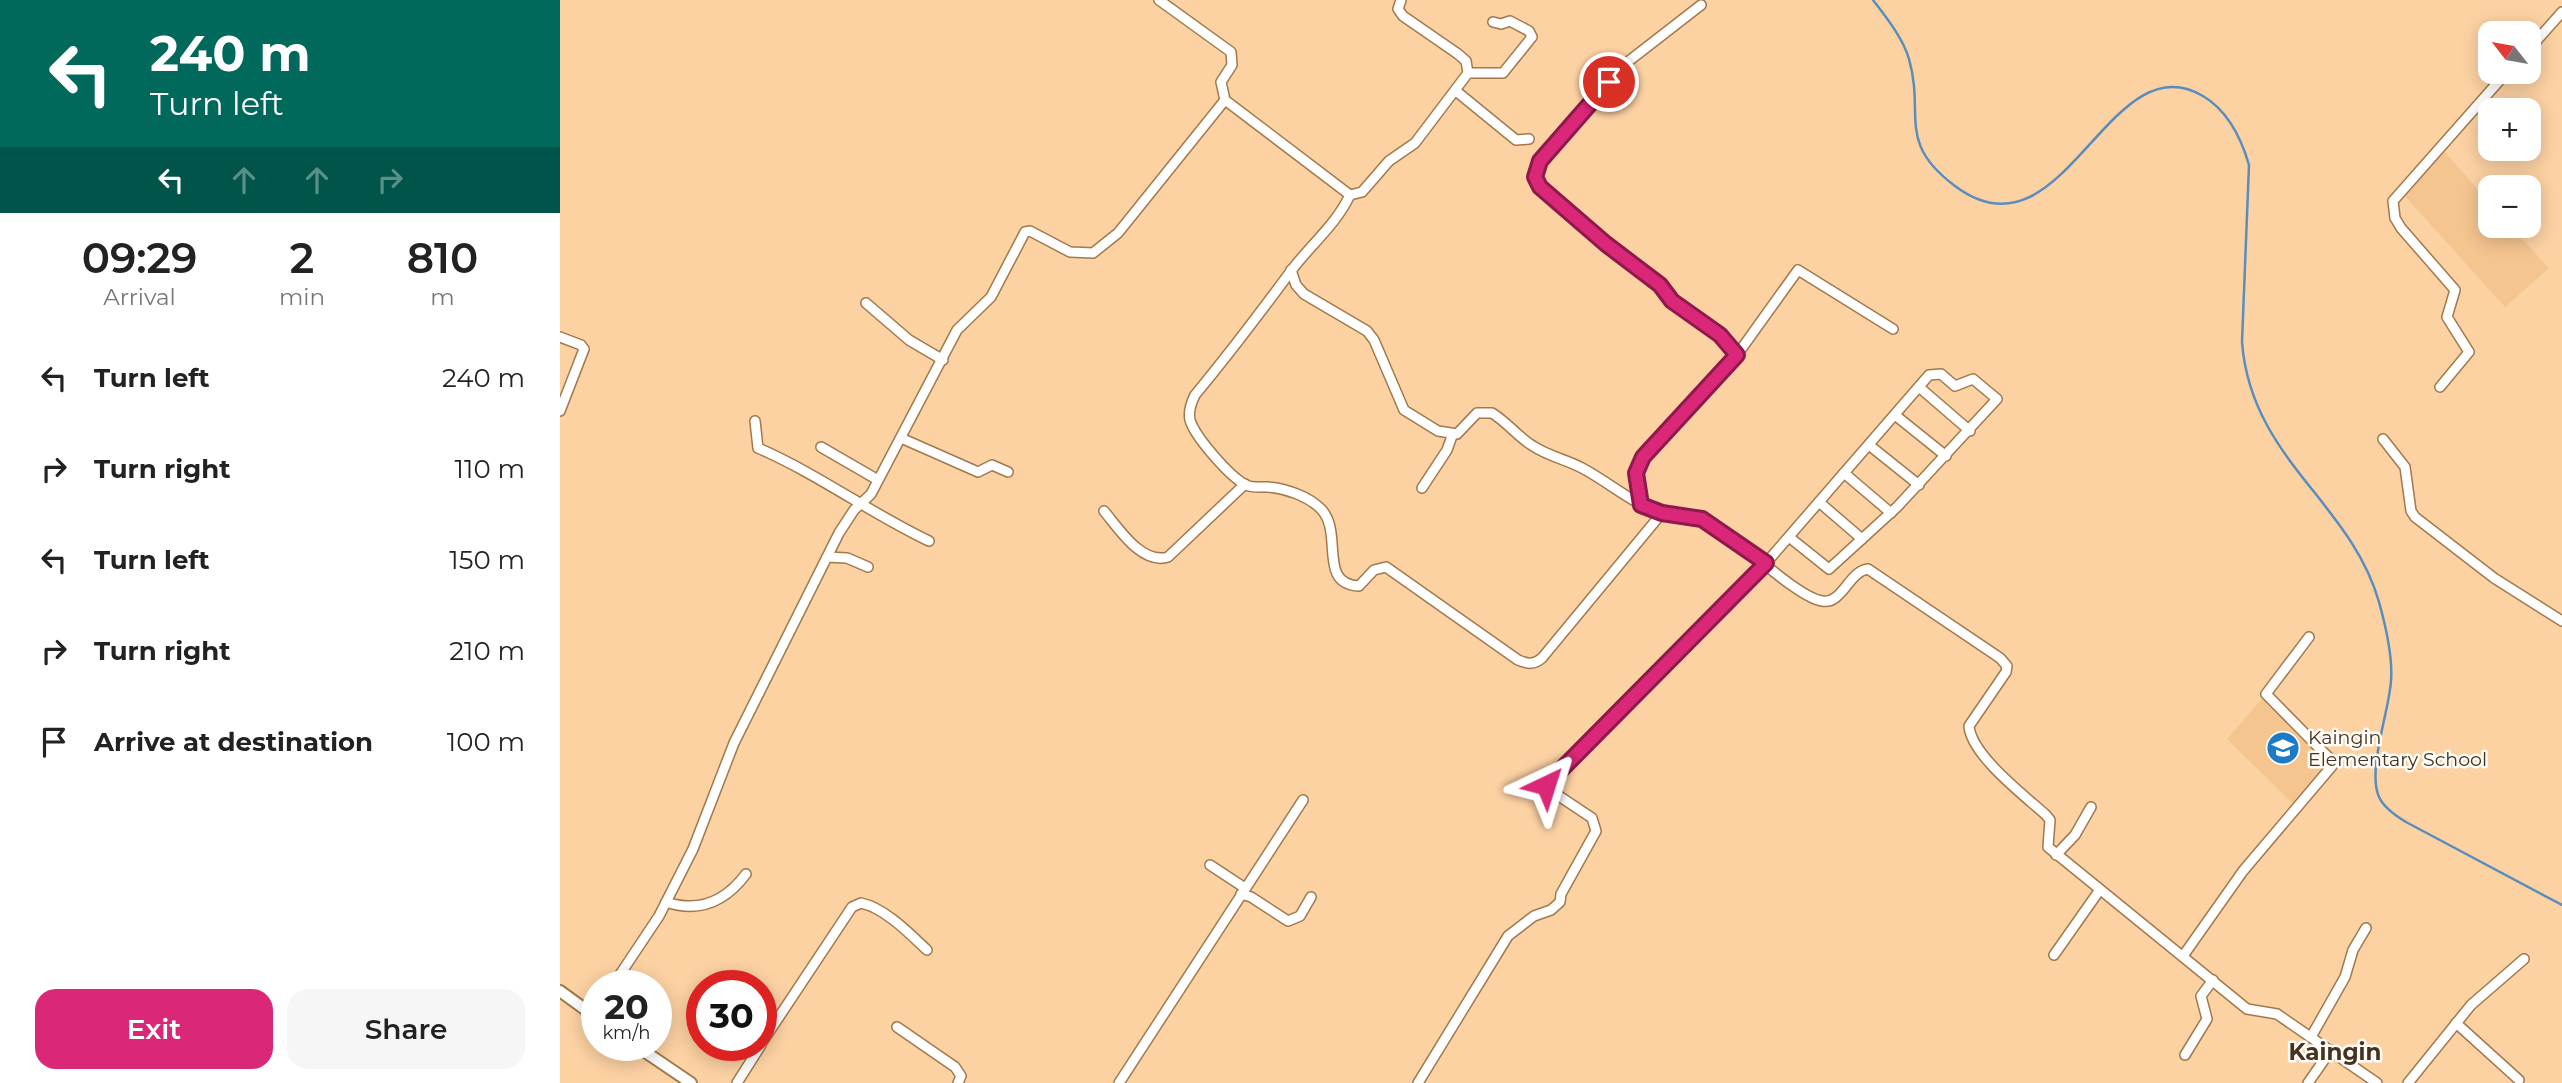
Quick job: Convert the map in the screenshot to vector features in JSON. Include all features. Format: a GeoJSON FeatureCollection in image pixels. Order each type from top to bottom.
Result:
{"type":"FeatureCollection","features":[{"type":"Feature","properties":{"kind":"street"},"geometry":{"type":"LineString","coordinates":[[1159,0],[1231,52],[1232,65],[1221,82],[1225,100],[1350,195]]}},
{"type":"Feature","properties":{"kind":"street"},"geometry":{"type":"LineString","coordinates":[[1401,0],[1398,9],[1403,16],[1466,61],[1468,74],[1415,143],[1389,161],[1362,192],[1350,195],[1334,224],[1291,270],[1247,333],[1195,394],[1190,406],[1190,419],[1203,443],[1245,484],[1286,491],[1320,509],[1327,517],[1334,543],[1336,576],[1342,582],[1359,586],[1374,570],[1386,567],[1518,660],[1528,664],[1536,663],[1542,658],[1662,513]]}},
{"type":"Feature","properties":{"kind":"street"},"geometry":{"type":"LineString","coordinates":[[1701,5],[1625,64],[1540,161],[1535,177],[1540,187],[1606,244],[1660,285],[1672,301],[1720,335],[1737,355]]}},
{"type":"Feature","properties":{"kind":"street"},"geometry":{"type":"LineString","coordinates":[[2541,36],[2562,12]]}},
{"type":"Feature","properties":{"kind":"street"},"geometry":{"type":"LineString","coordinates":[[1468,74],[1503,73],[1532,37],[1529,31],[1510,21],[1500,24],[1493,22]]}},
{"type":"Feature","properties":{"kind":"street"},"geometry":{"type":"LineString","coordinates":[[2440,387],[2469,352],[2447,317],[2455,290],[2401,228],[2395,218],[2393,201],[2496,84]]}},
{"type":"Feature","properties":{"kind":"street"},"geometry":{"type":"LineString","coordinates":[[1456,92],[1516,140],[1529,139]]}},
{"type":"Feature","properties":{"kind":"street"},"geometry":{"type":"LineString","coordinates":[[623,970],[666,902],[706,818],[734,743],[846,520],[861,506],[878,480],[957,330],[991,297],[1025,232],[1033,232],[1070,252],[1093,253],[1127,223],[1225,100]]}},
{"type":"Feature","properties":{"kind":"street"},"geometry":{"type":"LineString","coordinates":[[1291,270],[1296,285],[1304,294],[1367,331],[1374,340],[1404,410],[1438,431],[1452,436]]}},
{"type":"Feature","properties":{"kind":"street"},"geometry":{"type":"LineString","coordinates":[[1641,505],[1636,473],[1643,457],[1737,355],[1798,270],[1893,330]]}},
{"type":"Feature","properties":{"kind":"street"},"geometry":{"type":"LineString","coordinates":[[866,303],[909,340],[943,360]]}},
{"type":"Feature","properties":{"kind":"street"},"geometry":{"type":"LineString","coordinates":[[560,337],[581,345],[584,349],[560,411]]}},
{"type":"Feature","properties":{"kind":"street"},"geometry":{"type":"LineString","coordinates":[[1418,1083],[1505,941],[1534,916],[1556,906],[1596,831],[1592,818],[1550,790],[1546,785],[1547,781],[1766,563],[1929,375],[1941,374],[1955,386],[1973,379],[1997,399],[1919,485],[1829,569],[1789,537]]}},
{"type":"Feature","properties":{"kind":"street"},"geometry":{"type":"LineString","coordinates":[[1919,387],[1970,431]]}},
{"type":"Feature","properties":{"kind":"street"},"geometry":{"type":"LineString","coordinates":[[1422,488],[1447,450],[1452,436],[1462,431],[1477,413],[1492,413],[1534,447],[1584,469],[1641,505],[1662,513],[1702,519],[1766,563],[1806,595],[1821,601],[1832,600],[1857,573],[1868,569],[2005,662],[2006,672],[1969,726],[1969,732],[1986,757],[2046,815],[2050,825],[2046,842],[2056,855],[2253,1013],[2274,1013],[2377,1083]]}},
{"type":"Feature","properties":{"kind":"street"},"geometry":{"type":"LineString","coordinates":[[1895,415],[1946,456]]}},
{"type":"Feature","properties":{"kind":"street"},"geometry":{"type":"LineString","coordinates":[[755,421],[758,448],[804,468],[861,506],[929,541]]}},
{"type":"Feature","properties":{"kind":"street"},"geometry":{"type":"LineString","coordinates":[[901,438],[978,472],[992,465],[1008,472]]}},
{"type":"Feature","properties":{"kind":"street"},"geometry":{"type":"LineString","coordinates":[[2383,439],[2404,467],[2411,511],[2415,517],[2494,578],[2562,621]]}},
{"type":"Feature","properties":{"kind":"street"},"geometry":{"type":"LineString","coordinates":[[1869,445],[1919,485]]}},
{"type":"Feature","properties":{"kind":"street"},"geometry":{"type":"LineString","coordinates":[[821,447],[878,480]]}},
{"type":"Feature","properties":{"kind":"street"},"geometry":{"type":"LineString","coordinates":[[1844,473],[1891,513]]}},
{"type":"Feature","properties":{"kind":"street"},"geometry":{"type":"LineString","coordinates":[[1104,511],[1147,556],[1158,560],[1168,557],[1245,484]]}},
{"type":"Feature","properties":{"kind":"street"},"geometry":{"type":"LineString","coordinates":[[1819,502],[1862,539]]}},
{"type":"Feature","properties":{"kind":"street"},"geometry":{"type":"LineString","coordinates":[[827,557],[847,558],[868,567]]}},
{"type":"Feature","properties":{"kind":"street"},"geometry":{"type":"LineString","coordinates":[[2183,956],[2243,871],[2332,766],[2330,760],[2266,694],[2309,637]]}},
{"type":"Feature","properties":{"kind":"street"},"geometry":{"type":"LineString","coordinates":[[1119,1083],[1303,800]]}},
{"type":"Feature","properties":{"kind":"street"},"geometry":{"type":"LineString","coordinates":[[2056,855],[2075,835],[2091,807]]}},
{"type":"Feature","properties":{"kind":"street"},"geometry":{"type":"LineString","coordinates":[[1210,865],[1288,921],[1300,916],[1311,897]]}},
{"type":"Feature","properties":{"kind":"street"},"geometry":{"type":"LineString","coordinates":[[666,902],[690,908],[709,904],[727,895],[746,874]]}},
{"type":"Feature","properties":{"kind":"street"},"geometry":{"type":"LineString","coordinates":[[2054,954],[2099,891]]}},
{"type":"Feature","properties":{"kind":"street"},"geometry":{"type":"LineString","coordinates":[[777,1020],[852,906],[861,903],[871,907],[907,931],[927,950]]}},
{"type":"Feature","properties":{"kind":"street"},"geometry":{"type":"LineString","coordinates":[[2311,1037],[2346,977],[2353,950],[2366,928]]}},
{"type":"Feature","properties":{"kind":"street"},"geometry":{"type":"LineString","coordinates":[[2408,1083],[2471,1005],[2524,958]]}},
{"type":"Feature","properties":{"kind":"street"},"geometry":{"type":"LineString","coordinates":[[2185,1055],[2207,1019],[2201,996],[2213,979]]}},
{"type":"Feature","properties":{"kind":"street"},"geometry":{"type":"LineString","coordinates":[[560,991],[581,1005]]}},
{"type":"Feature","properties":{"kind":"street"},"geometry":{"type":"LineString","coordinates":[[2456,1023],[2519,1080]]}},
{"type":"Feature","properties":{"kind":"street"},"geometry":{"type":"LineString","coordinates":[[897,1027],[955,1067],[961,1076],[958,1083]]}},
{"type":"Feature","properties":{"kind":"street"},"geometry":{"type":"LineString","coordinates":[[2308,1083],[2331,1051]]}},
{"type":"Feature","properties":{"kind":"street"},"geometry":{"type":"LineString","coordinates":[[659,1061],[691,1083]]}},
{"type":"Feature","properties":{"kind":"street"},"geometry":{"type":"LineString","coordinates":[[737,1083],[751,1061]]}},
{"type":"Feature","properties":{"kind":"shaded area"},"geometry":{"type":"Polygon","coordinates":[[[2443,150],[2478,189],[2478,238],[2521,238],[2549,268],[2505,307],[2402,193],[2443,150]]]}},
{"type":"Feature","properties":{"kind":"shaded area","name":"Kaingin Elementary School"},"geometry":{"type":"Polygon","coordinates":[[[2266,694],[2340,758],[2298,809],[2227,739],[2266,694]]]}},
{"type":"Feature","properties":{"kind":"waterway"},"geometry":{"type":"LineString","coordinates":[[1873,0],[1889,21],[1909,59],[1916,127],[1925,155],[1955,186],[1993,203],[2026,199],[2056,179],[2112,121],[2140,98],[2170,87],[2203,96],[2220,109],[2238,135],[2249,165],[2242,342],[2249,383],[2263,418],[2282,449],[2347,535],[2365,567],[2379,602],[2386,631],[2391,681],[2377,757],[2376,786],[2379,797],[2387,808],[2406,822],[2562,905]]}},
{"type":"Feature","properties":{"kind":"place","name":"Kaingin Elementary School"},"geometry":{"type":"Point","coordinates":[2283,748]}},
{"type":"Feature","properties":{"kind":"district","name":"Kaingin"},"geometry":{"type":"Point","coordinates":[2335,1052]}},
{"type":"Feature","properties":{"kind":"route"},"geometry":{"type":"LineString","coordinates":[[1546,785],[1547,781],[1766,563],[1754,552],[1702,519],[1691,515],[1662,513],[1641,505],[1636,473],[1643,457],[1737,355],[1720,335],[1672,301],[1660,285],[1606,244],[1540,187],[1535,177],[1540,161],[1609,82]]}}]}
